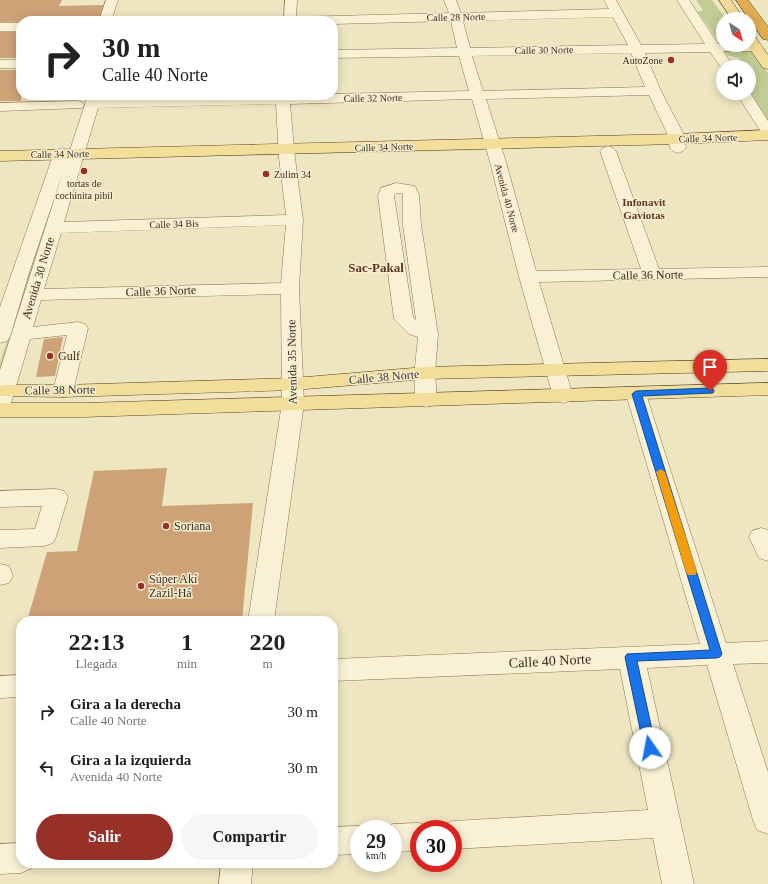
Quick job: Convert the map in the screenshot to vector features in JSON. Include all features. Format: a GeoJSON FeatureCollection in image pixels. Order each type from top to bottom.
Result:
{"type":"FeatureCollection","features":[{"type":"Feature","properties":{"kind":"highway"},"geometry":{"type":"LineString","coordinates":[[742,0],[768,36]]}},
{"type":"Feature","properties":{"kind":"highway"},"geometry":{"type":"LineString","coordinates":[[753,0],[768,20]]}},
{"type":"Feature","properties":{"kind":"highway"},"geometry":{"type":"LineString","coordinates":[[756,37],[768,52]]}},
{"type":"Feature","properties":{"kind":"main road"},"geometry":{"type":"LineString","coordinates":[[725,0],[733,12]]}},
{"type":"Feature","properties":{"kind":"main road"},"geometry":{"type":"LineString","coordinates":[[756,48],[768,65]]}},
{"type":"Feature","properties":{"kind":"main road","name":"Calle 34 Norte"},"geometry":{"type":"LineString","coordinates":[[494,149],[608,151],[768,135]]}},
{"type":"Feature","properties":{"kind":"main road","name":"Calle 34 Norte"},"geometry":{"type":"LineString","coordinates":[[0,156],[287,154],[677,144],[768,146]]}},
{"type":"Feature","properties":{"kind":"main road","name":"Calle 34 Norte"},"geometry":{"type":"LineString","coordinates":[[0,166],[67,155]]}},
{"type":"Feature","properties":{"kind":"main road","name":"Calle 38 Norte"},"geometry":{"type":"LineString","coordinates":[[1,399],[83,410],[293,394],[424,373],[768,365]]}},
{"type":"Feature","properties":{"kind":"main road","name":"Calle 38 Norte"},"geometry":{"type":"LineString","coordinates":[[1,399],[64,391],[293,394],[426,400],[636,394],[768,388]]}},
{"type":"Feature","properties":{"kind":"street"},"geometry":{"type":"LineString","coordinates":[[290,16],[291,0]]}},
{"type":"Feature","properties":{"kind":"street","name":"Avenida 40 Norte"},"geometry":{"type":"LineString","coordinates":[[450,0],[456,17],[464,52],[494,149],[528,278],[563,396]]}},
{"type":"Feature","properties":{"kind":"street"},"geometry":{"type":"LineString","coordinates":[[610,0],[636,48],[654,91],[675,134],[677,144]]}},
{"type":"Feature","properties":{"kind":"street"},"geometry":{"type":"LineString","coordinates":[[683,0],[723,60]]}},
{"type":"Feature","properties":{"kind":"street","name":"Calle 28 Norte"},"geometry":{"type":"LineString","coordinates":[[338,20],[616,13]]}},
{"type":"Feature","properties":{"kind":"street"},"geometry":{"type":"LineString","coordinates":[[0,27],[16,27]]}},
{"type":"Feature","properties":{"kind":"street","name":"Calle 30 Norte"},"geometry":{"type":"LineString","coordinates":[[338,54],[636,48],[715,48]]}},
{"type":"Feature","properties":{"kind":"street"},"geometry":{"type":"LineString","coordinates":[[0,64],[16,64]]}},
{"type":"Feature","properties":{"kind":"street","name":"Calle 32 Norte"},"geometry":{"type":"LineString","coordinates":[[338,96],[654,91]]}},
{"type":"Feature","properties":{"kind":"street","name":"Calle 32 Norte"},"geometry":{"type":"LineString","coordinates":[[0,107],[182,100]]}},
{"type":"Feature","properties":{"kind":"street","name":"Avenida 35 Norte"},"geometry":{"type":"LineString","coordinates":[[262,616],[293,394],[290,288],[295,220],[282,100]]}},
{"type":"Feature","properties":{"kind":"street"},"geometry":{"type":"LineString","coordinates":[[747,100],[768,132]]}},
{"type":"Feature","properties":{"kind":"street"},"geometry":{"type":"LineString","coordinates":[[67,155],[83,103]]}},
{"type":"Feature","properties":{"kind":"street"},"geometry":{"type":"LineString","coordinates":[[608,151],[652,275]]}},
{"type":"Feature","properties":{"kind":"street","name":"Avenida 30 Norte"},"geometry":{"type":"LineString","coordinates":[[1,399],[53,228],[67,155]]}},
{"type":"Feature","properties":{"kind":"street","name":"Avenida 30 Norte"},"geometry":{"type":"LineString","coordinates":[[0,337],[20,273],[67,155]]}},
{"type":"Feature","properties":{"kind":"street"},"geometry":{"type":"LineString","coordinates":[[426,400],[424,373],[428,334],[412,225],[410,190],[406,188],[391,189],[387,191],[386,196],[404,319],[416,330],[428,334]]}},
{"type":"Feature","properties":{"kind":"street","name":"Calle 34 Bis"},"geometry":{"type":"LineString","coordinates":[[53,228],[295,220]]}},
{"type":"Feature","properties":{"kind":"street","name":"Calle 36 Norte"},"geometry":{"type":"LineString","coordinates":[[528,278],[768,272]]}},
{"type":"Feature","properties":{"kind":"street","name":"Calle 36 Norte"},"geometry":{"type":"LineString","coordinates":[[32,295],[290,288]]}},
{"type":"Feature","properties":{"kind":"street"},"geometry":{"type":"LineString","coordinates":[[21,334],[78,328],[64,391]]}},
{"type":"Feature","properties":{"kind":"street"},"geometry":{"type":"LineString","coordinates":[[636,394],[768,820]]}},
{"type":"Feature","properties":{"kind":"street"},"geometry":{"type":"LineString","coordinates":[[0,499],[56,497],[44,537],[0,539]]}},
{"type":"Feature","properties":{"kind":"street","name":"Calle 40 Norte"},"geometry":{"type":"LineString","coordinates":[[338,670],[768,652]]}},
{"type":"Feature","properties":{"kind":"street"},"geometry":{"type":"LineString","coordinates":[[631,657],[678,884]]}},
{"type":"Feature","properties":{"kind":"street"},"geometry":{"type":"LineString","coordinates":[[0,687],[16,686]]}},
{"type":"Feature","properties":{"kind":"street"},"geometry":{"type":"LineString","coordinates":[[462,834],[666,823]]}},
{"type":"Feature","properties":{"kind":"street"},"geometry":{"type":"LineString","coordinates":[[338,842],[350,841]]}},
{"type":"Feature","properties":{"kind":"street"},"geometry":{"type":"LineString","coordinates":[[0,859],[16,858]]}},
{"type":"Feature","properties":{"kind":"street"},"geometry":{"type":"LineString","coordinates":[[235,884],[237,868]]}},
{"type":"Feature","properties":{"kind":"green space"},"geometry":{"type":"Polygon","coordinates":[[[696,0],[712,0],[721,12],[716,12],[716,38],[698,12],[703,10],[696,0]]]}},
{"type":"Feature","properties":{"kind":"green space"},"geometry":{"type":"Polygon","coordinates":[[[724,52],[754,52],[768,73],[768,122],[755,100],[756,60],[740,60],[739,58],[727,55],[724,52]]]}},
{"type":"Feature","properties":{"kind":"green space"},"geometry":{"type":"Polygon","coordinates":[[[659,144],[519,149],[502,149],[502,148],[659,144]]]}},
{"type":"Feature","properties":{"kind":"green space"},"geometry":{"type":"Polygon","coordinates":[[[487,147],[488,150],[296,154],[299,153],[487,147]]]}},
{"type":"Feature","properties":{"kind":"green space"},"geometry":{"type":"Polygon","coordinates":[[[278,153],[278,155],[82,159],[278,153]]]}},
{"type":"Feature","properties":{"kind":"green space"},"geometry":{"type":"Polygon","coordinates":[[[65,168],[0,376],[0,363],[62,169],[65,168]]]}},
{"type":"Feature","properties":{"kind":"building"},"geometry":{"type":"Polygon","coordinates":[[[0,0],[62,0],[59,6],[103,5],[100,16],[16,16],[16,22],[0,22],[0,0]]]}},
{"type":"Feature","properties":{"kind":"building"},"geometry":{"type":"Polygon","coordinates":[[[0,32],[16,32],[16,58],[0,58],[0,32]]]}},
{"type":"Feature","properties":{"kind":"building"},"geometry":{"type":"Polygon","coordinates":[[[0,70],[16,70],[16,100],[21,101],[0,101],[0,70]]]}},
{"type":"Feature","properties":{"kind":"building","name":"Gulf"},"geometry":{"type":"Polygon","coordinates":[[[63,337],[55,376],[36,377],[44,339],[63,337]]]}},
{"type":"Feature","properties":{"kind":"building"},"geometry":{"type":"Polygon","coordinates":[[[167,468],[162,506],[253,503],[242,616],[28,616],[47,552],[77,551],[94,471],[167,468]]]}},
{"type":"Feature","properties":{"kind":"slow traffic"},"geometry":{"type":"LineString","coordinates":[[661,472],[691,572]]}},
{"type":"Feature","properties":{"kind":"place","name":"AutoZone"},"geometry":{"type":"Point","coordinates":[671,60]}},
{"type":"Feature","properties":{"kind":"place","name":"tortas de cochinita pibil"},"geometry":{"type":"Point","coordinates":[84,171]}},
{"type":"Feature","properties":{"kind":"place","name":"Zulim 34"},"geometry":{"type":"Point","coordinates":[266,174]}},
{"type":"Feature","properties":{"kind":"place","name":"Gulf"},"geometry":{"type":"Point","coordinates":[50,356]}},
{"type":"Feature","properties":{"kind":"place","name":"Soriana"},"geometry":{"type":"Point","coordinates":[166,526]}},
{"type":"Feature","properties":{"kind":"place","name":"Súper Akí Zazil-Há"},"geometry":{"type":"Point","coordinates":[141,586]}},
{"type":"Feature","properties":{"kind":"district","name":"Infonavit Gaviotas"},"geometry":{"type":"Point","coordinates":[644,208]}},
{"type":"Feature","properties":{"kind":"district","name":"Sac-Pakal"},"geometry":{"type":"Point","coordinates":[376,267]}},
{"type":"Feature","properties":{"kind":"route"},"geometry":{"type":"LineString","coordinates":[[650,748],[631,657],[716,654],[636,394],[710,391]]}}]}
